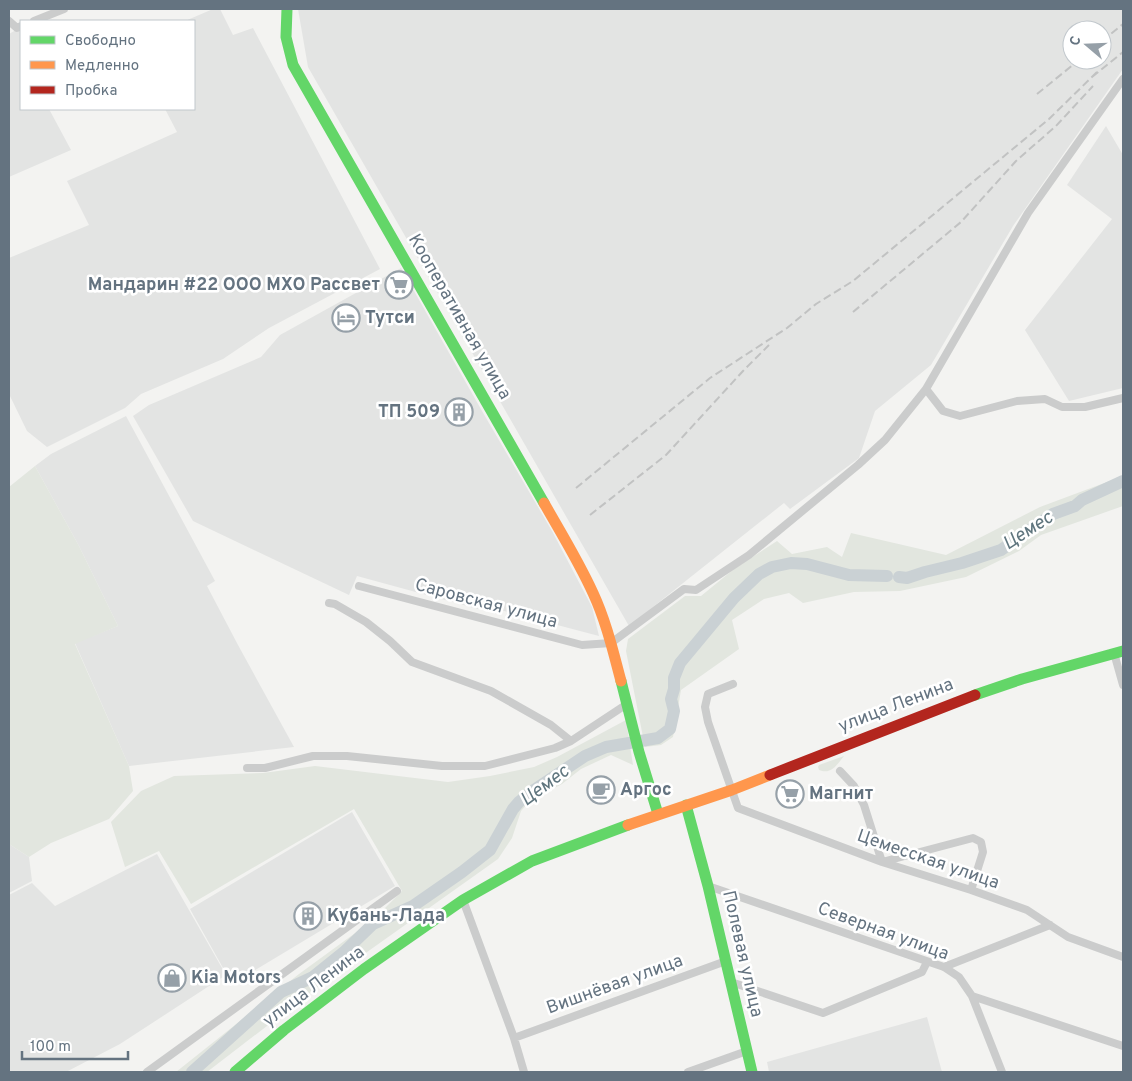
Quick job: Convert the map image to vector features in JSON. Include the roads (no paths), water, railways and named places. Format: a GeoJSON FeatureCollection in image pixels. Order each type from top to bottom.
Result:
{"type":"FeatureCollection","features":[{"type":"Feature","properties":{"kind":"main road","name":"Кооперативная улица"},"geometry":{"type":"LineString","coordinates":[[285,11],[284,34],[293,65],[582,568],[594,595],[609,643],[658,814]]}},
{"type":"Feature","properties":{"kind":"main road","name":"улица Ленина"},"geometry":{"type":"LineString","coordinates":[[235,1072],[284,1030],[364,970],[463,900],[532,861],[658,814],[732,790],[980,693],[1022,679],[1119,652]]}},
{"type":"Feature","properties":{"kind":"main road","name":"Полевая улица"},"geometry":{"type":"LineString","coordinates":[[686,805],[708,886],[752,1072]]}},
{"type":"Feature","properties":{"kind":"street"},"geometry":{"type":"LineString","coordinates":[[36,20],[64,9]]}},
{"type":"Feature","properties":{"kind":"street"},"geometry":{"type":"LineString","coordinates":[[9,21],[19,27]]}},
{"type":"Feature","properties":{"kind":"street"},"geometry":{"type":"LineString","coordinates":[[609,643],[684,588],[696,590],[749,554],[858,465],[885,440],[926,389],[1028,213],[1123,79]]}},
{"type":"Feature","properties":{"kind":"street"},"geometry":{"type":"LineString","coordinates":[[926,389],[943,411],[960,416],[1017,401],[1045,399],[1062,407],[1085,407],[1123,398]]}},
{"type":"Feature","properties":{"kind":"street","name":"Саровская улица"},"geometry":{"type":"LineString","coordinates":[[359,586],[582,645],[609,643]]}},
{"type":"Feature","properties":{"kind":"street"},"geometry":{"type":"LineString","coordinates":[[329,602],[366,622],[412,662],[498,695],[551,725],[571,741]]}},
{"type":"Feature","properties":{"kind":"street"},"geometry":{"type":"LineString","coordinates":[[1119,652],[1123,685]]}},
{"type":"Feature","properties":{"kind":"street"},"geometry":{"type":"LineString","coordinates":[[732,790],[708,722],[705,707],[708,694],[733,684]]}},
{"type":"Feature","properties":{"kind":"street"},"geometry":{"type":"LineString","coordinates":[[247,768],[264,768],[313,756],[346,756],[442,766],[485,766],[555,748],[571,741],[627,704]]}},
{"type":"Feature","properties":{"kind":"street"},"geometry":{"type":"LineString","coordinates":[[840,771],[854,786],[864,805],[882,862],[973,838],[981,842],[983,852],[971,890]]}},
{"type":"Feature","properties":{"kind":"street","name":"Цемесская улица"},"geometry":{"type":"LineString","coordinates":[[732,790],[738,808],[882,862],[1027,910],[1068,937],[1123,957]]}},
{"type":"Feature","properties":{"kind":"street","name":"Северная улица"},"geometry":{"type":"LineString","coordinates":[[708,886],[944,967],[959,977],[972,996],[1002,1072]]}},
{"type":"Feature","properties":{"kind":"street"},"geometry":{"type":"LineString","coordinates":[[147,1072],[397,891]]}},
{"type":"Feature","properties":{"kind":"street"},"geometry":{"type":"LineString","coordinates":[[463,900],[514,1038],[524,1072]]}},
{"type":"Feature","properties":{"kind":"street"},"geometry":{"type":"LineString","coordinates":[[944,967],[1050,925]]}},
{"type":"Feature","properties":{"kind":"street","name":"Вишнёвая улица"},"geometry":{"type":"LineString","coordinates":[[514,1038],[726,961]]}},
{"type":"Feature","properties":{"kind":"street"},"geometry":{"type":"LineString","coordinates":[[731,982],[824,1013],[922,972],[927,962]]}},
{"type":"Feature","properties":{"kind":"street"},"geometry":{"type":"LineString","coordinates":[[972,996],[1123,1046]]}},
{"type":"Feature","properties":{"kind":"street"},"geometry":{"type":"LineString","coordinates":[[688,1072],[747,1051]]}},
{"type":"Feature","properties":{"kind":"waterway","name":"Цемес"},"geometry":{"type":"LineString","coordinates":[[899,577],[907,578],[1001,550],[1053,514],[1075,506],[1082,500],[1123,481]]}},
{"type":"Feature","properties":{"kind":"waterway","name":"Цемес"},"geometry":{"type":"LineString","coordinates":[[192,1072],[281,992],[313,977],[344,952],[373,924],[413,906],[490,850],[513,809],[534,790],[585,756],[606,747],[658,738],[670,729],[674,711],[671,699],[674,689],[674,678],[680,663],[734,598],[759,574],[772,567],[791,563],[807,564],[849,575],[887,576]]}},
{"type":"Feature","properties":{"kind":"railway"},"geometry":{"type":"LineString","coordinates":[[1112,33],[1123,24]]}},
{"type":"Feature","properties":{"kind":"railway"},"geometry":{"type":"LineString","coordinates":[[1092,77],[1123,52]]}},
{"type":"Feature","properties":{"kind":"railway"},"geometry":{"type":"LineString","coordinates":[[1037,94],[1067,70]]}},
{"type":"Feature","properties":{"kind":"railway"},"geometry":{"type":"LineString","coordinates":[[576,488],[710,378],[787,328],[816,304],[853,281],[1049,119],[1097,72]]}},
{"type":"Feature","properties":{"kind":"railway"},"geometry":{"type":"LineString","coordinates":[[853,312],[961,222],[1016,161],[1056,126],[1093,86]]}},
{"type":"Feature","properties":{"kind":"railway"},"geometry":{"type":"LineString","coordinates":[[590,515],[666,455],[769,345]]}},
{"type":"Feature","properties":{"kind":"place","name":"Мандарин #22 ООО МХО Рассвет"},"geometry":{"type":"Point","coordinates":[399,285]}},
{"type":"Feature","properties":{"kind":"place","name":"Тутси"},"geometry":{"type":"Point","coordinates":[346,318]}},
{"type":"Feature","properties":{"kind":"place","name":"ТП 509"},"geometry":{"type":"Point","coordinates":[459,412]}},
{"type":"Feature","properties":{"kind":"place","name":"Аргос"},"geometry":{"type":"Point","coordinates":[601,790]}},
{"type":"Feature","properties":{"kind":"place","name":"Магнит"},"geometry":{"type":"Point","coordinates":[790,794]}},
{"type":"Feature","properties":{"kind":"place","name":"Кубань-Лада"},"geometry":{"type":"Point","coordinates":[308,916]}},
{"type":"Feature","properties":{"kind":"place","name":"Kia Motors"},"geometry":{"type":"Point","coordinates":[172,978]}}]}
